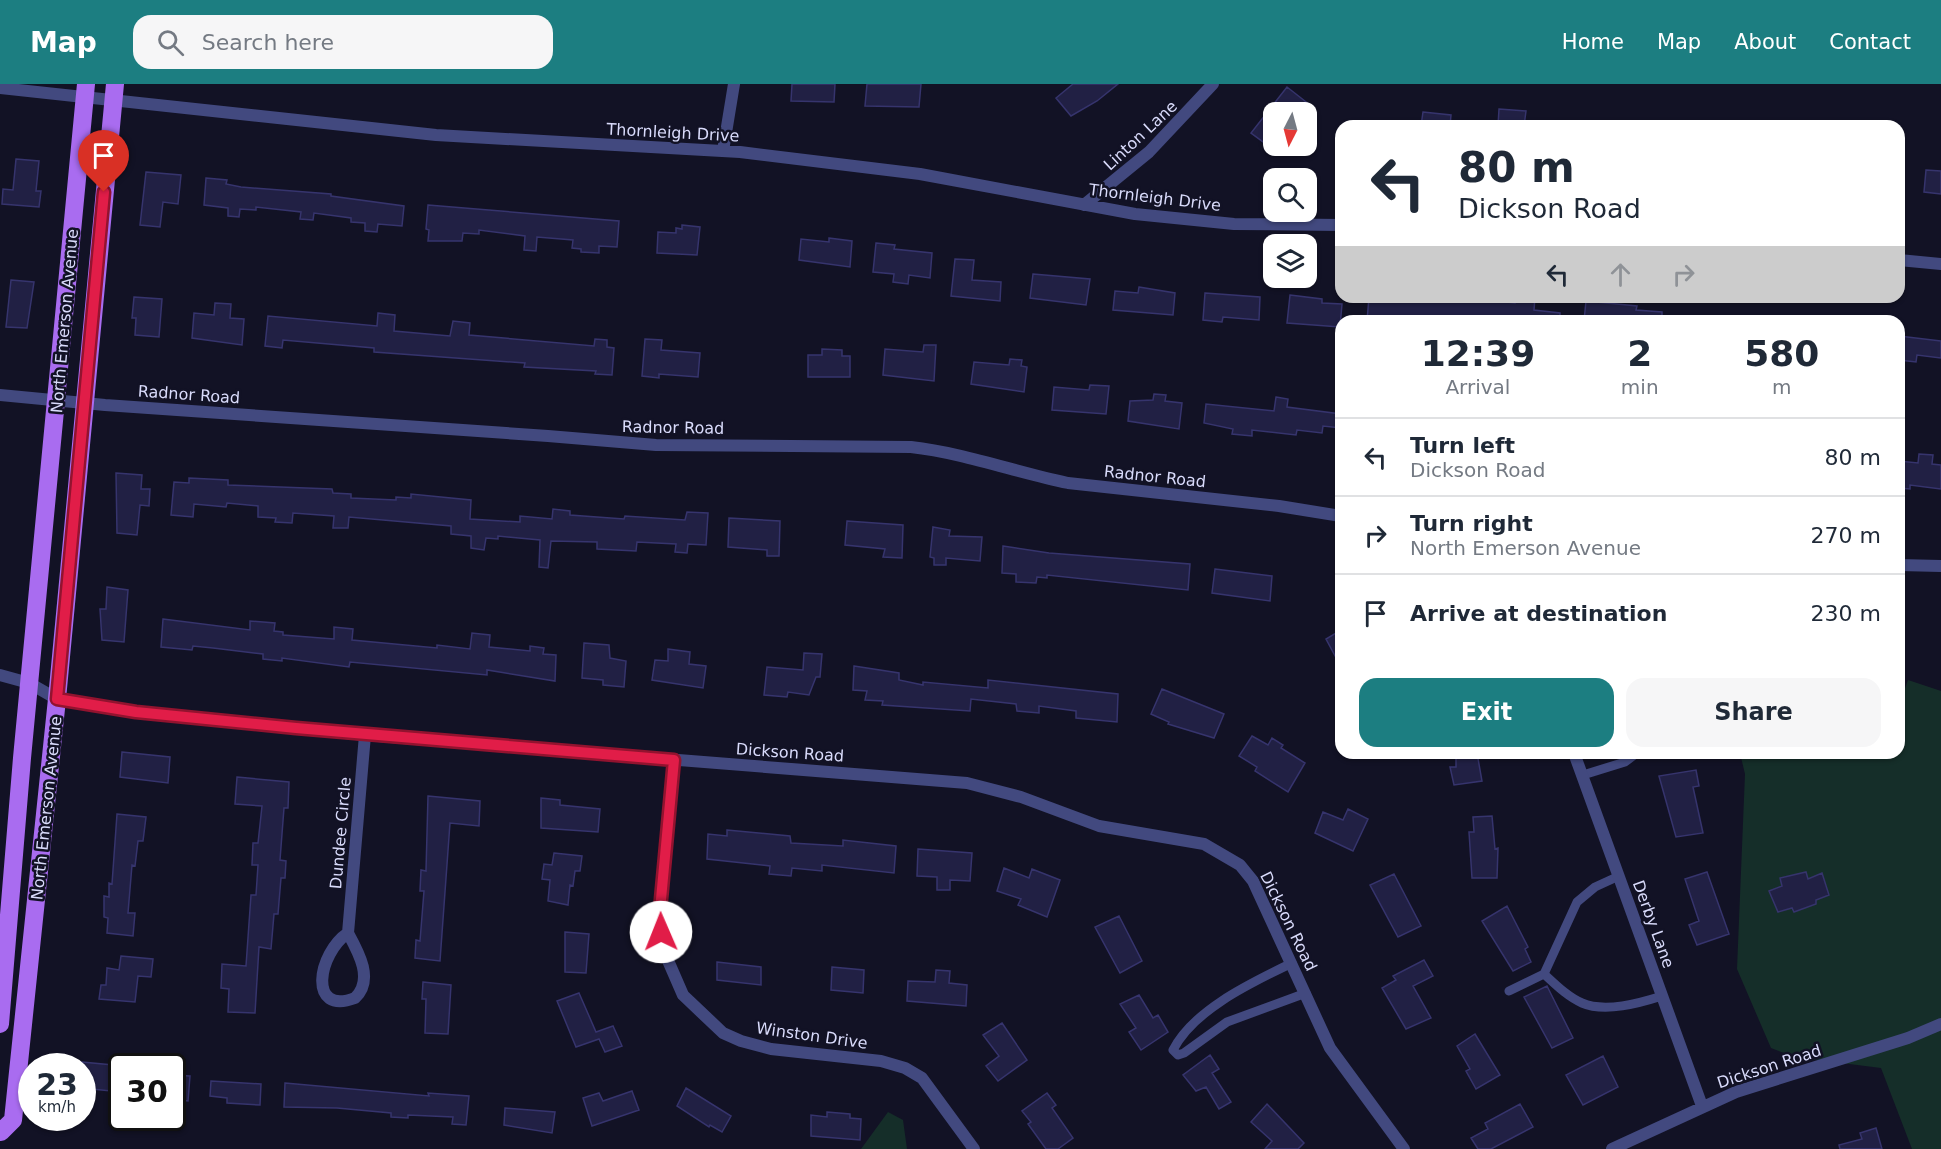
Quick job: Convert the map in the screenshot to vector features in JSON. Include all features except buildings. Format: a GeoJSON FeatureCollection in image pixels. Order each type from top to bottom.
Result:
{"type":"FeatureCollection","features":[{"type":"Feature","properties":{"kind":"main road","name":"North Emerson Avenue"},"geometry":{"type":"LineString","coordinates":[[0,1024],[3,940],[57,400],[85,91]]}},
{"type":"Feature","properties":{"kind":"main road","name":"North Emerson Avenue"},"geometry":{"type":"LineString","coordinates":[[0,1136],[13,1120],[57,699],[114,92]]}},
{"type":"Feature","properties":{"kind":"street"},"geometry":{"type":"LineString","coordinates":[[723,151],[734,84]]}},
{"type":"Feature","properties":{"kind":"street","name":"Linton Lane"},"geometry":{"type":"LineString","coordinates":[[1084,205],[1149,152],[1213,84]]}},
{"type":"Feature","properties":{"kind":"street","name":"Thornleigh Drive"},"geometry":{"type":"LineString","coordinates":[[0,88],[114,92],[436,135],[723,151],[920,174],[1084,205],[1178,219],[1234,224],[1335,225]]}},
{"type":"Feature","properties":{"kind":"street"},"geometry":{"type":"LineString","coordinates":[[1905,261],[1941,264]]}},
{"type":"Feature","properties":{"kind":"street","name":"Radnor Road"},"geometry":{"type":"LineString","coordinates":[[0,394],[85,403],[605,442],[910,447],[960,455],[1034,477],[1068,483],[1279,506],[1335,515]]}},
{"type":"Feature","properties":{"kind":"street"},"geometry":{"type":"LineString","coordinates":[[1905,564],[1941,566]]}},
{"type":"Feature","properties":{"kind":"street","name":"Dickson Road"},"geometry":{"type":"LineString","coordinates":[[0,675],[29,683],[57,699],[136,712],[365,735],[967,783],[1021,797],[1099,826],[1204,843],[1223,852],[1249,875],[1264,899],[1334,1054],[1404,1149]]}},
{"type":"Feature","properties":{"kind":"street","name":"Dundee Circle"},"geometry":{"type":"LineString","coordinates":[[348,933],[365,735]]}},
{"type":"Feature","properties":{"kind":"street","name":"Derby Lane"},"geometry":{"type":"LineString","coordinates":[[1576,759],[1702,1106]]}},
{"type":"Feature","properties":{"kind":"street","name":"Winston Drive"},"geometry":{"type":"LineString","coordinates":[[674,760],[660,910],[663,949],[683,995],[723,1033],[741,1041],[771,1048],[881,1061],[905,1068],[922,1078],[974,1149]]}},
{"type":"Feature","properties":{"kind":"street"},"geometry":{"type":"LineString","coordinates":[[348,933],[362,962],[363,985],[355,998],[340,1001],[334,1000],[324,991],[323,968],[332,948],[348,933]]}},
{"type":"Feature","properties":{"kind":"street"},"geometry":{"type":"LineString","coordinates":[[3,940],[31,944]]}},
{"type":"Feature","properties":{"kind":"street","name":"Dickson Road"},"geometry":{"type":"LineString","coordinates":[[1612,1149],[1702,1106],[1756,1085],[1908,1038],[1941,1024]]}},
{"type":"Feature","properties":{"kind":"lane"},"geometry":{"type":"LineString","coordinates":[[1582,775],[1628,759]]}},
{"type":"Feature","properties":{"kind":"lane"},"geometry":{"type":"LineString","coordinates":[[1509,991],[1544,974],[1577,902],[1595,887],[1619,876]]}},
{"type":"Feature","properties":{"kind":"lane"},"geometry":{"type":"LineString","coordinates":[[1292,963],[1227,998],[1185,1034],[1173,1050],[1178,1055],[1184,1053],[1227,1022],[1305,993]]}},
{"type":"Feature","properties":{"kind":"lane"},"geometry":{"type":"LineString","coordinates":[[1544,974],[1584,1004],[1614,1006],[1662,996]]}},
{"type":"Feature","properties":{"kind":"green space"},"geometry":{"type":"Polygon","coordinates":[[[1908,680],[1941,691],[1941,1149],[1912,1149],[1881,1068],[1794,1057],[1771,1048],[1737,969],[1745,774],[1741,759],[1905,759],[1905,688],[1908,680]]]}},
{"type":"Feature","properties":{"kind":"green space"},"geometry":{"type":"Polygon","coordinates":[[[888,1112],[903,1120],[907,1149],[861,1149],[888,1112]]]}},
{"type":"Feature","properties":{"kind":"route"},"geometry":{"type":"LineString","coordinates":[[104,192],[57,699],[136,712],[365,735],[674,760],[660,910],[661,932]]}}]}
